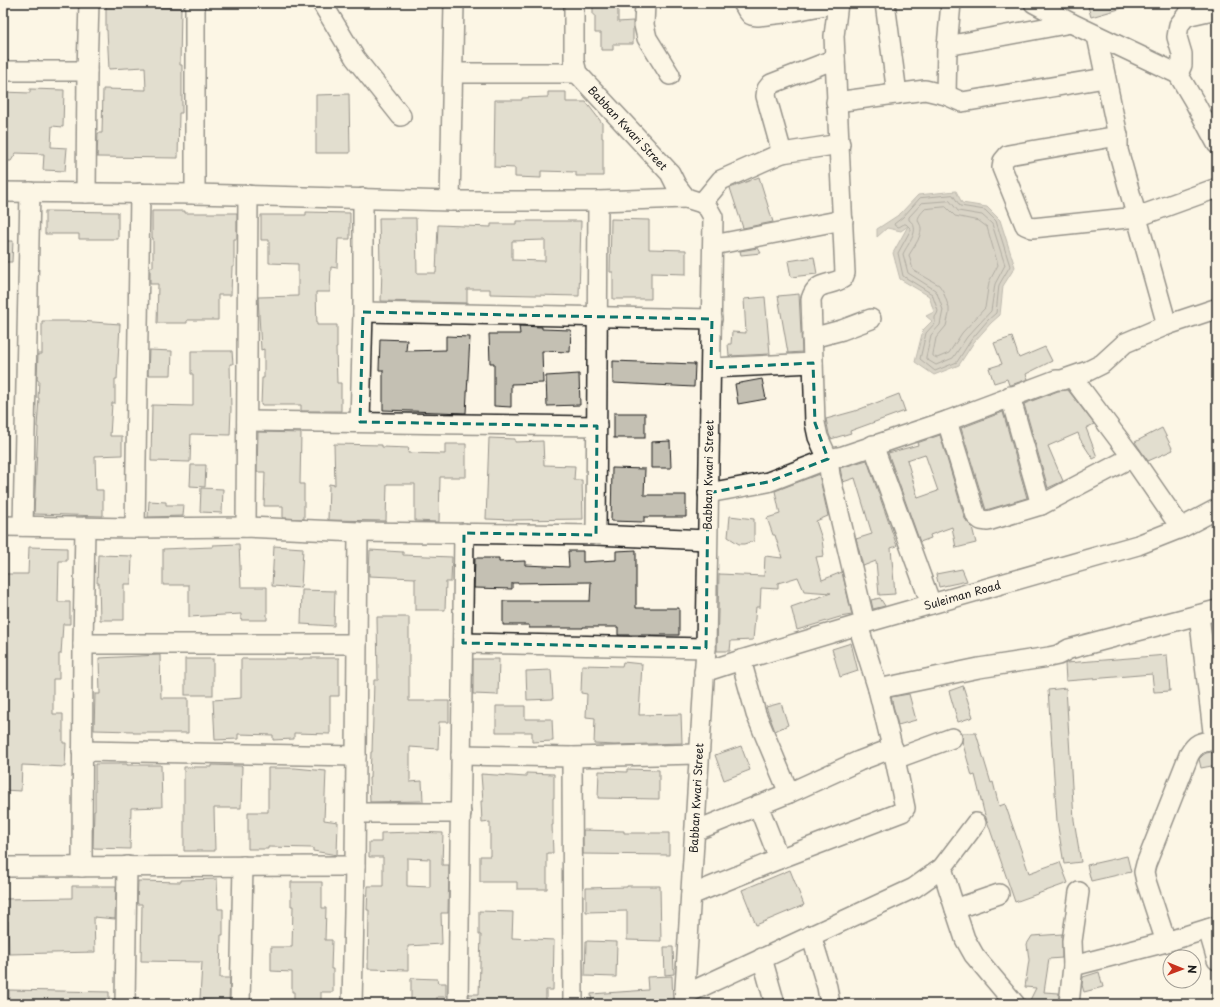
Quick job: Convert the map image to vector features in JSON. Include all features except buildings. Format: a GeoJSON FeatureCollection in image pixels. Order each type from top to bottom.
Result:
{"type":"FeatureCollection","features":[{"type":"Feature","properties":{"kind":"street"},"geometry":{"type":"LineString","coordinates":[[86,193],[86,71],[89,3]]}},
{"type":"Feature","properties":{"kind":"street"},"geometry":{"type":"LineString","coordinates":[[195,3],[195,194]]}},
{"type":"Feature","properties":{"kind":"street"},"geometry":{"type":"LineString","coordinates":[[322,3],[355,58],[401,116]]}},
{"type":"Feature","properties":{"kind":"street"},"geometry":{"type":"LineString","coordinates":[[450,201],[454,3]]}},
{"type":"Feature","properties":{"kind":"street"},"geometry":{"type":"LineString","coordinates":[[453,73],[577,74],[574,61],[574,3]]}},
{"type":"Feature","properties":{"kind":"street"},"geometry":{"type":"LineString","coordinates":[[645,3],[644,26],[647,38],[670,75]]}},
{"type":"Feature","properties":{"kind":"street"},"geometry":{"type":"LineString","coordinates":[[691,895],[779,859],[902,812],[905,808],[894,753],[861,624],[828,459],[818,437],[816,423],[811,299],[813,292],[818,287],[840,280],[843,278],[845,273],[834,36],[837,3],[784,13],[758,16],[751,15],[742,3]]}},
{"type":"Feature","properties":{"kind":"street"},"geometry":{"type":"LineString","coordinates":[[885,3],[897,94]]}},
{"type":"Feature","properties":{"kind":"street"},"geometry":{"type":"LineString","coordinates":[[946,95],[946,46],[951,3]]}},
{"type":"Feature","properties":{"kind":"street"},"geometry":{"type":"LineString","coordinates":[[1034,3],[1071,24],[1178,74],[1217,144]]}},
{"type":"Feature","properties":{"kind":"street"},"geometry":{"type":"LineString","coordinates":[[1178,74],[1182,65],[1182,54],[1177,37],[1179,25],[1186,16],[1217,9]]}},
{"type":"Feature","properties":{"kind":"street"},"geometry":{"type":"LineString","coordinates":[[946,46],[1071,24]]}},
{"type":"Feature","properties":{"kind":"street"},"geometry":{"type":"LineString","coordinates":[[1097,36],[1118,136],[1118,150],[1167,325]]}},
{"type":"Feature","properties":{"kind":"street"},"geometry":{"type":"LineString","coordinates":[[782,153],[766,96],[767,89],[771,84],[835,59]]}},
{"type":"Feature","properties":{"kind":"street"},"geometry":{"type":"LineString","coordinates":[[3,71],[86,71]]}},
{"type":"Feature","properties":{"kind":"street","name":"Babban Kwari Street"},"geometry":{"type":"LineString","coordinates":[[577,74],[670,173],[676,186],[694,200],[708,208],[713,217],[706,648],[698,754],[685,999]]}},
{"type":"Feature","properties":{"kind":"street"},"geometry":{"type":"LineString","coordinates":[[836,102],[926,90],[946,95],[962,102],[1105,78]]}},
{"type":"Feature","properties":{"kind":"street"},"geometry":{"type":"LineString","coordinates":[[1118,136],[1008,155],[1003,161],[1002,168],[1025,225],[1032,228],[1137,218],[1217,188]]}},
{"type":"Feature","properties":{"kind":"street"},"geometry":{"type":"LineString","coordinates":[[3,192],[248,195],[450,201],[694,200],[722,180],[782,153],[840,144]]}},
{"type":"Feature","properties":{"kind":"street"},"geometry":{"type":"LineString","coordinates":[[23,526],[30,192]]}},
{"type":"Feature","properties":{"kind":"street"},"geometry":{"type":"LineString","coordinates":[[135,528],[140,193]]}},
{"type":"Feature","properties":{"kind":"street"},"geometry":{"type":"LineString","coordinates":[[246,527],[248,195]]}},
{"type":"Feature","properties":{"kind":"street"},"geometry":{"type":"LineString","coordinates":[[360,422],[363,312],[363,198]]}},
{"type":"Feature","properties":{"kind":"street"},"geometry":{"type":"LineString","coordinates":[[596,535],[598,201]]}},
{"type":"Feature","properties":{"kind":"street"},"geometry":{"type":"LineString","coordinates":[[713,244],[843,220]]}},
{"type":"Feature","properties":{"kind":"street"},"geometry":{"type":"LineString","coordinates":[[708,493],[768,482],[828,459],[843,456],[947,420],[1056,380],[1072,377],[1102,364],[1125,343],[1167,325],[1215,309]]}},
{"type":"Feature","properties":{"kind":"street"},"geometry":{"type":"LineString","coordinates":[[363,312],[712,319]]}},
{"type":"Feature","properties":{"kind":"street"},"geometry":{"type":"LineString","coordinates":[[812,338],[842,330],[871,319]]}},
{"type":"Feature","properties":{"kind":"street"},"geometry":{"type":"LineString","coordinates":[[711,368],[813,363]]}},
{"type":"Feature","properties":{"kind":"street"},"geometry":{"type":"LineString","coordinates":[[1072,377],[1132,457],[1181,528]]}},
{"type":"Feature","properties":{"kind":"street"},"geometry":{"type":"LineString","coordinates":[[1010,396],[1041,505]]}},
{"type":"Feature","properties":{"kind":"street"},"geometry":{"type":"LineString","coordinates":[[947,420],[976,516],[981,520],[988,521],[1041,505],[1132,457]]}},
{"type":"Feature","properties":{"kind":"street"},"geometry":{"type":"LineString","coordinates":[[247,421],[597,426]]}},
{"type":"Feature","properties":{"kind":"street"},"geometry":{"type":"LineString","coordinates":[[873,445],[931,604]]}},
{"type":"Feature","properties":{"kind":"street","name":"Suleiman Road"},"geometry":{"type":"LineString","coordinates":[[704,672],[861,624],[1138,545],[1181,528],[1217,509]]}},
{"type":"Feature","properties":{"kind":"street"},"geometry":{"type":"LineString","coordinates":[[3,526],[135,528],[246,527],[358,532],[596,535],[707,540]]}},
{"type":"Feature","properties":{"kind":"street"},"geometry":{"type":"LineString","coordinates":[[82,866],[85,527]]}},
{"type":"Feature","properties":{"kind":"street"},"geometry":{"type":"LineString","coordinates":[[352,1004],[356,813],[358,532]]}},
{"type":"Feature","properties":{"kind":"street"},"geometry":{"type":"LineString","coordinates":[[458,1004],[464,533]]}},
{"type":"Feature","properties":{"kind":"street"},"geometry":{"type":"LineString","coordinates":[[878,689],[979,668],[1058,655],[1069,649],[1208,612],[1215,740],[1198,743],[1194,746],[1189,755],[1144,872],[1166,942]]}},
{"type":"Feature","properties":{"kind":"street"},"geometry":{"type":"LineString","coordinates":[[463,643],[706,648]]}},
{"type":"Feature","properties":{"kind":"street"},"geometry":{"type":"LineString","coordinates":[[83,644],[357,644]]}},
{"type":"Feature","properties":{"kind":"street"},"geometry":{"type":"LineString","coordinates":[[741,660],[756,714],[789,793]]}},
{"type":"Feature","properties":{"kind":"street"},"geometry":{"type":"LineString","coordinates":[[695,831],[789,793],[858,761],[952,738]]}},
{"type":"Feature","properties":{"kind":"street"},"geometry":{"type":"LineString","coordinates":[[82,751],[356,756]]}},
{"type":"Feature","properties":{"kind":"street"},"geometry":{"type":"LineString","coordinates":[[461,755],[572,757],[698,754]]}},
{"type":"Feature","properties":{"kind":"street"},"geometry":{"type":"LineString","coordinates":[[572,757],[573,1004]]}},
{"type":"Feature","properties":{"kind":"street"},"geometry":{"type":"LineString","coordinates":[[758,805],[779,859]]}},
{"type":"Feature","properties":{"kind":"street"},"geometry":{"type":"LineString","coordinates":[[356,813],[461,813]]}},
{"type":"Feature","properties":{"kind":"street"},"geometry":{"type":"LineString","coordinates":[[685,999],[762,958],[914,888],[942,868],[976,823]]}},
{"type":"Feature","properties":{"kind":"street"},"geometry":{"type":"LineString","coordinates":[[125,1004],[127,866]]}},
{"type":"Feature","properties":{"kind":"street"},"geometry":{"type":"LineString","coordinates":[[240,1004],[243,866]]}},
{"type":"Feature","properties":{"kind":"street"},"geometry":{"type":"LineString","coordinates":[[3,867],[355,866]]}},
{"type":"Feature","properties":{"kind":"street"},"geometry":{"type":"LineString","coordinates":[[942,868],[965,939],[974,955],[1015,1004]]}},
{"type":"Feature","properties":{"kind":"street"},"geometry":{"type":"LineString","coordinates":[[1069,1004],[1073,966],[1072,941],[1079,892]]}},
{"type":"Feature","properties":{"kind":"street"},"geometry":{"type":"LineString","coordinates":[[955,909],[1000,894]]}},
{"type":"Feature","properties":{"kind":"street"},"geometry":{"type":"LineString","coordinates":[[1073,966],[1166,942],[1212,927],[1217,960]]}},
{"type":"Feature","properties":{"kind":"street"},"geometry":{"type":"LineString","coordinates":[[811,936],[827,987],[830,1004]]}},
{"type":"Feature","properties":{"kind":"street"},"geometry":{"type":"LineString","coordinates":[[762,958],[775,1004]]}},
{"type":"Feature","properties":{"kind":"highlighted area"},"geometry":{"type":"Polygon","coordinates":[[[363,312],[712,319],[711,368],[813,363],[815,423],[828,459],[768,482],[708,493],[706,648],[463,643],[464,533],[596,535],[597,426],[360,422],[363,312]]]}},
{"type":"Feature","properties":{"kind":"water"},"geometry":{"type":"Polygon","coordinates":[[[956,191],[962,203],[987,207],[1000,220],[1015,267],[1003,286],[1000,315],[974,342],[959,365],[934,375],[915,362],[923,330],[932,321],[926,316],[934,312],[929,296],[900,279],[893,253],[908,226],[901,231],[887,228],[877,237],[877,229],[900,214],[918,195],[956,191]]]}}]}
